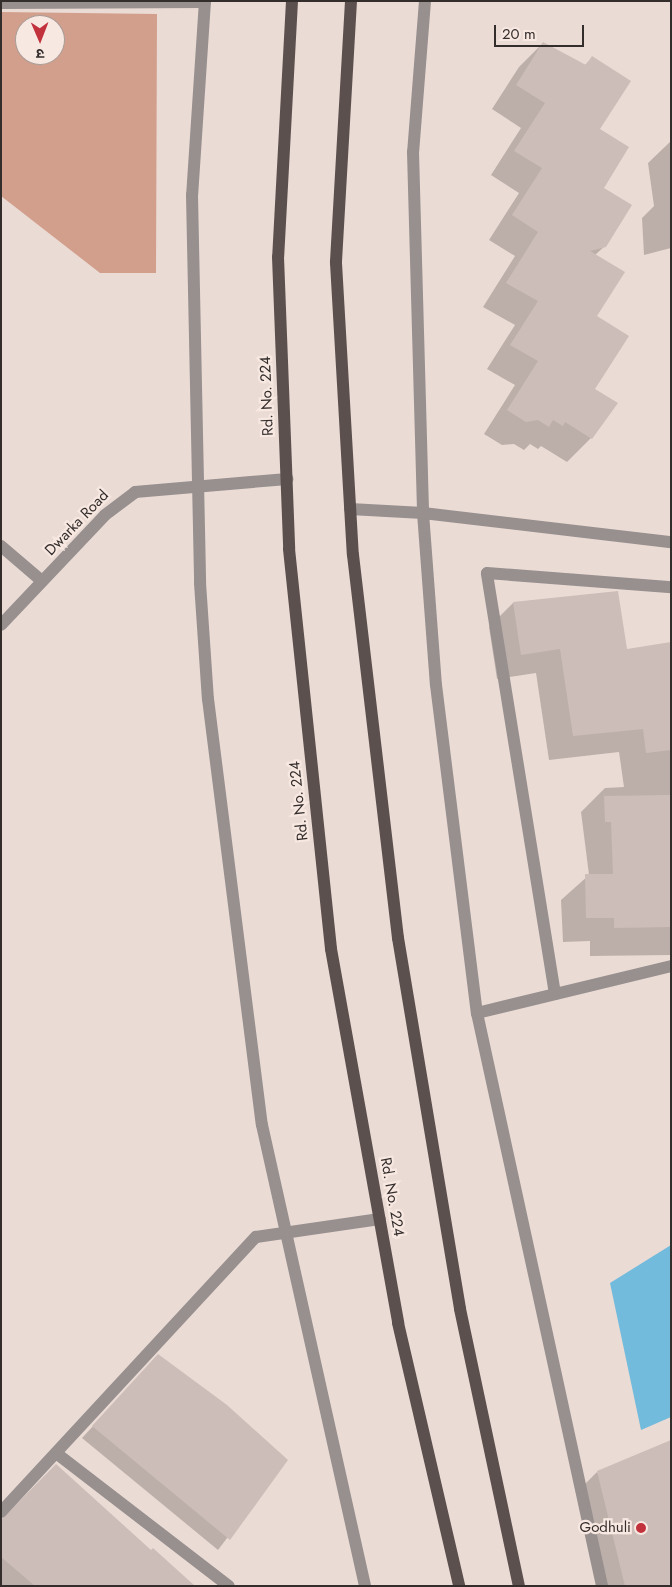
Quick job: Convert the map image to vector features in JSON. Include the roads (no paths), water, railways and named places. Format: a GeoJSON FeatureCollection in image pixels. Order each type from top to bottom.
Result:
{"type":"FeatureCollection","features":[{"type":"Feature","properties":{"kind":"main road","name":"Rd. No. 224"},"geometry":{"type":"LineString","coordinates":[[292,1],[278,257],[289,549],[331,949],[398,1323],[459,1586]]}},
{"type":"Feature","properties":{"kind":"main road"},"geometry":{"type":"LineString","coordinates":[[351,1],[336,263],[350,509],[398,938],[460,1309],[519,1586]]}},
{"type":"Feature","properties":{"kind":"street"},"geometry":{"type":"LineString","coordinates":[[425,1],[413,152],[423,512],[436,685],[478,1013],[602,1586]]}},
{"type":"Feature","properties":{"kind":"street"},"geometry":{"type":"LineString","coordinates":[[1,2],[205,2],[192,196],[198,488],[208,699],[236,944],[262,1126],[365,1586]]}},
{"type":"Feature","properties":{"kind":"street","name":"Dwarka Road"},"geometry":{"type":"LineString","coordinates":[[1,625],[120,500],[135,492],[287,479]]}},
{"type":"Feature","properties":{"kind":"street"},"geometry":{"type":"LineString","coordinates":[[350,509],[423,512],[671,542]]}},
{"type":"Feature","properties":{"kind":"street"},"geometry":{"type":"LineString","coordinates":[[1,546],[42,581]]}},
{"type":"Feature","properties":{"kind":"street"},"geometry":{"type":"LineString","coordinates":[[555,994],[488,573],[671,587]]}},
{"type":"Feature","properties":{"kind":"street"},"geometry":{"type":"LineString","coordinates":[[478,1013],[671,966]]}},
{"type":"Feature","properties":{"kind":"street"},"geometry":{"type":"LineString","coordinates":[[1,1512],[256,1237],[380,1219]]}},
{"type":"Feature","properties":{"kind":"street"},"geometry":{"type":"LineString","coordinates":[[56,1453],[229,1586]]}},
{"type":"Feature","properties":{"kind":"water"},"geometry":{"type":"Polygon","coordinates":[[[671,1245],[671,1417],[641,1430],[610,1283],[671,1245]]]}},
{"type":"Feature","properties":{"kind":"place","name":"Godhuli"},"geometry":{"type":"Point","coordinates":[641,1528]}}]}
